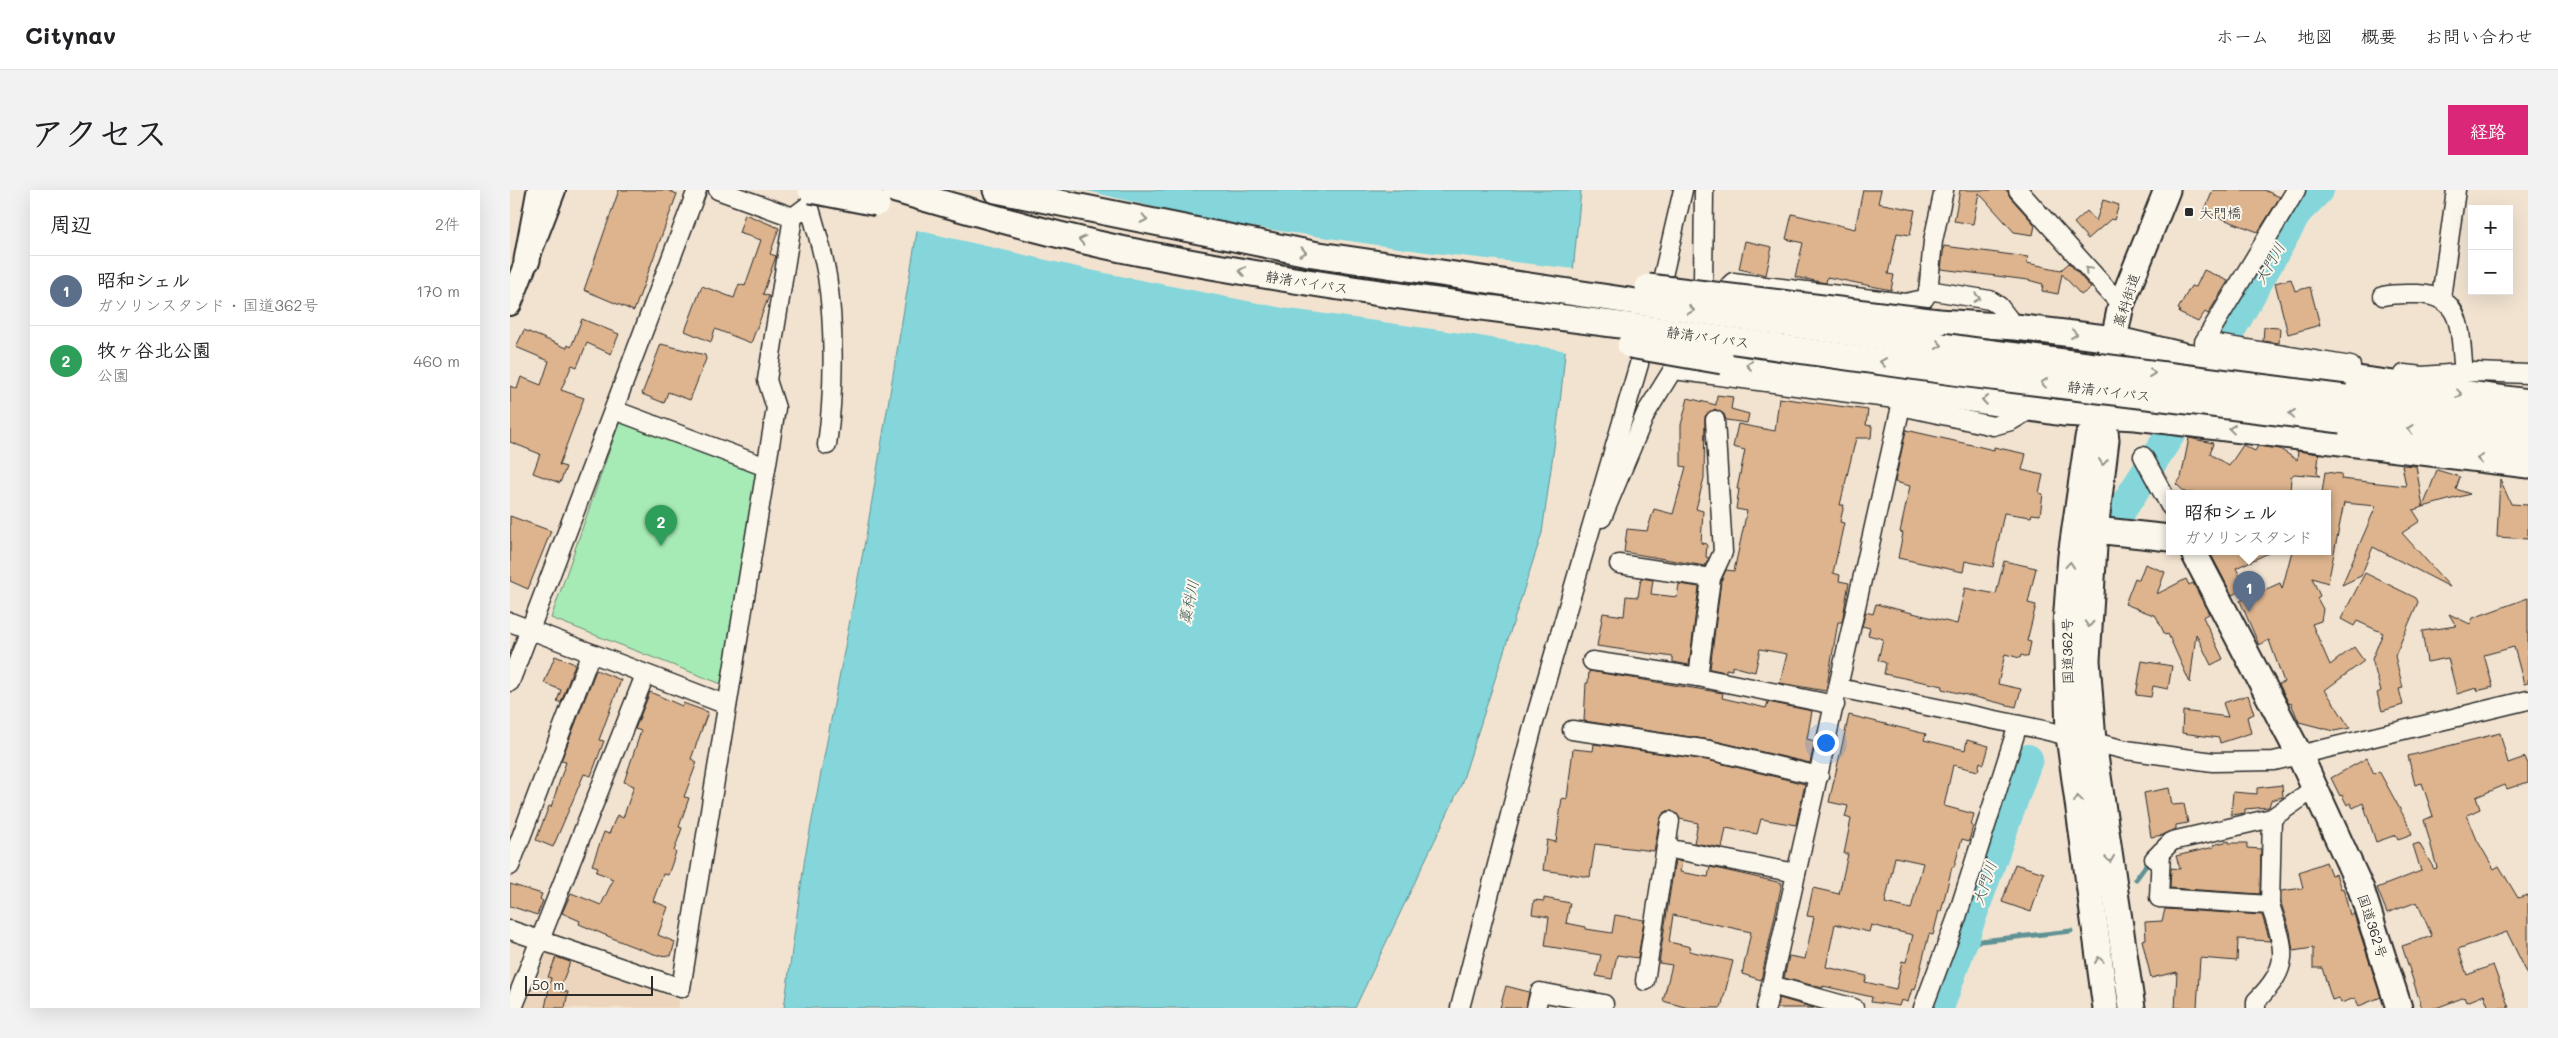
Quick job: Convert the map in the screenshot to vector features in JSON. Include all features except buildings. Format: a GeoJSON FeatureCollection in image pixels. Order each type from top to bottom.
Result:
{"type":"FeatureCollection","features":[{"type":"Feature","properties":{"kind":"highway"},"geometry":{"type":"LineString","coordinates":[[526,260],[540,190]]}},
{"type":"Feature","properties":{"kind":"highway"},"geometry":{"type":"LineString","coordinates":[[811,190],[1046,232]]}},
{"type":"Feature","properties":{"kind":"highway","name":"静清バイパス"},"geometry":{"type":"LineString","coordinates":[[896,190],[1046,232],[1140,253],[1298,282],[1411,299],[1636,327],[1968,374],[2343,409],[2528,422]]}},
{"type":"Feature","properties":{"kind":"highway","name":"静清バイパス"},"geometry":{"type":"LineString","coordinates":[[996,190],[1313,254],[1942,346],[2343,409],[2528,444]]}},
{"type":"Feature","properties":{"kind":"highway"},"geometry":{"type":"LineString","coordinates":[[1023,190],[1062,202]]}},
{"type":"Feature","properties":{"kind":"highway","name":"藁科街道"},"geometry":{"type":"LineString","coordinates":[[2103,414],[2121,306],[2167,190]]}},
{"type":"Feature","properties":{"kind":"highway"},"geometry":{"type":"LineString","coordinates":[[1423,269],[1550,277],[1678,289],[1938,322],[2015,327],[2114,339],[2185,356],[2528,402]]}},
{"type":"Feature","properties":{"kind":"highway"},"geometry":{"type":"LineString","coordinates":[[1411,299],[1630,345],[2063,413],[2103,414],[2528,465]]}},
{"type":"Feature","properties":{"kind":"highway","name":"国道362号"},"geometry":{"type":"LineString","coordinates":[[2103,414],[2106,440],[2095,530],[2087,660],[2093,742],[2132,1008]]}},
{"type":"Feature","properties":{"kind":"highway","name":"国道362号"},"geometry":{"type":"LineString","coordinates":[[2103,414],[2088,438],[2071,556],[2066,624],[2069,736],[2106,1008]]}},
{"type":"Feature","properties":{"kind":"highway"},"geometry":{"type":"LineString","coordinates":[[2095,530],[2166,538]]}},
{"type":"Feature","properties":{"kind":"highway","name":"国道362号"},"geometry":{"type":"LineString","coordinates":[[2195,555],[2300,756],[2361,889],[2399,1008]]}},
{"type":"Feature","properties":{"kind":"main road"},"geometry":{"type":"LineString","coordinates":[[510,304],[554,190]]}},
{"type":"Feature","properties":{"kind":"street"},"geometry":{"type":"LineString","coordinates":[[510,682],[697,190]]}},
{"type":"Feature","properties":{"kind":"street"},"geometry":{"type":"LineString","coordinates":[[718,190],[793,217]]}},
{"type":"Feature","properties":{"kind":"street"},"geometry":{"type":"LineString","coordinates":[[1659,293],[1683,190]]}},
{"type":"Feature","properties":{"kind":"street"},"geometry":{"type":"LineString","coordinates":[[1703,284],[1704,190]]}},
{"type":"Feature","properties":{"kind":"street"},"geometry":{"type":"LineString","coordinates":[[1711,377],[1729,286],[1733,282],[1905,303],[1924,299],[1928,290],[1933,241],[1944,190]]}},
{"type":"Feature","properties":{"kind":"street"},"geometry":{"type":"LineString","coordinates":[[2018,190],[2121,306]]}},
{"type":"Feature","properties":{"kind":"street"},"geometry":{"type":"LineString","coordinates":[[2296,190],[2204,342],[2422,376],[2464,372],[2528,374]]}},
{"type":"Feature","properties":{"kind":"street"},"geometry":{"type":"LineString","coordinates":[[2441,298],[2456,190]]}},
{"type":"Feature","properties":{"kind":"street"},"geometry":{"type":"LineString","coordinates":[[510,930],[681,988],[776,408],[767,380],[793,217],[809,205],[827,276],[831,355],[830,424],[827,445]]}},
{"type":"Feature","properties":{"kind":"street"},"geometry":{"type":"LineString","coordinates":[[1928,290],[1990,300],[1999,306],[2015,327]]}},
{"type":"Feature","properties":{"kind":"street"},"geometry":{"type":"LineString","coordinates":[[2383,296],[2407,294],[2441,298],[2446,301],[2455,312],[2464,372]]}},
{"type":"Feature","properties":{"kind":"street"},"geometry":{"type":"LineString","coordinates":[[1460,1008],[1533,726],[1580,560],[1639,364]]}},
{"type":"Feature","properties":{"kind":"street"},"geometry":{"type":"LineString","coordinates":[[1580,560],[1605,512],[1646,413],[1676,367],[1711,377],[1895,399],[1901,406],[1993,426],[2011,421],[2033,408]]}},
{"type":"Feature","properties":{"kind":"street"},"geometry":{"type":"LineString","coordinates":[[1766,1008],[1901,406]]}},
{"type":"Feature","properties":{"kind":"street"},"geometry":{"type":"LineString","coordinates":[[614,410],[766,467]]}},
{"type":"Feature","properties":{"kind":"street"},"geometry":{"type":"LineString","coordinates":[[1698,677],[1711,578],[1723,552],[1715,420]]}},
{"type":"Feature","properties":{"kind":"street"},"geometry":{"type":"LineString","coordinates":[[2143,456],[2166,498]]}},
{"type":"Feature","properties":{"kind":"street"},"geometry":{"type":"LineString","coordinates":[[1620,564],[1711,578]]}},
{"type":"Feature","properties":{"kind":"street"},"geometry":{"type":"LineString","coordinates":[[510,622],[727,705]]}},
{"type":"Feature","properties":{"kind":"street"},"geometry":{"type":"LineString","coordinates":[[510,866],[591,653]]}},
{"type":"Feature","properties":{"kind":"street"},"geometry":{"type":"LineString","coordinates":[[1592,661],[1837,696],[2018,725],[2126,750],[2213,762],[2274,761],[2300,756],[2528,700]]}},
{"type":"Feature","properties":{"kind":"street"},"geometry":{"type":"LineString","coordinates":[[512,1008],[541,940],[645,675]]}},
{"type":"Feature","properties":{"kind":"street"},"geometry":{"type":"LineString","coordinates":[[1923,1008],[1956,920],[2018,725]]}},
{"type":"Feature","properties":{"kind":"street"},"geometry":{"type":"LineString","coordinates":[[1572,730],[1709,750],[1819,776]]}},
{"type":"Feature","properties":{"kind":"street"},"geometry":{"type":"LineString","coordinates":[[2270,905],[2159,898],[2157,855],[2172,841],[2272,818],[2315,788]]}},
{"type":"Feature","properties":{"kind":"street"},"geometry":{"type":"LineString","coordinates":[[2256,1008],[2256,1001],[2274,983],[2282,962],[2280,937],[2270,905],[2272,818]]}},
{"type":"Feature","properties":{"kind":"street"},"geometry":{"type":"LineString","coordinates":[[1645,981],[1670,821]]}},
{"type":"Feature","properties":{"kind":"street"},"geometry":{"type":"LineString","coordinates":[[1666,848],[1796,874]]}},
{"type":"Feature","properties":{"kind":"street"},"geometry":{"type":"LineString","coordinates":[[1771,985],[1854,1008]]}},
{"type":"Feature","properties":{"kind":"street"},"geometry":{"type":"LineString","coordinates":[[1536,1008],[1540,992],[1604,1004],[1603,1008]]}},
{"type":"Feature","properties":{"kind":"shaded area"},"geometry":{"type":"Polygon","coordinates":[[[545,950],[679,1000],[679,1008],[521,1008],[545,950]]]}},
{"type":"Feature","properties":{"kind":"green space"},"geometry":{"type":"Polygon","coordinates":[[[620,420],[758,474],[724,685],[551,618],[620,420]]]}},
{"type":"Feature","properties":{"kind":"water","name":"藁科川"},"geometry":{"type":"Polygon","coordinates":[[[924,190],[1581,190],[1560,404],[1542,533],[1461,785],[1355,1008],[784,1008],[805,857],[866,536],[924,190]]]}},
{"type":"Feature","properties":{"kind":"pier"},"geometry":{"type":"Polygon","coordinates":[[[922,190],[1084,190],[1210,221],[1426,252],[1575,269],[1567,351],[1468,334],[1283,308],[1090,270],[916,230],[922,190]]]}},
{"type":"Feature","properties":{"kind":"waterway","name":"大門川"},"geometry":{"type":"LineString","coordinates":[[2225,340],[2298,211],[2319,190]]}},
{"type":"Feature","properties":{"kind":"waterway","name":"大門川"},"geometry":{"type":"LineString","coordinates":[[2121,511],[2173,430]]}},
{"type":"Feature","properties":{"kind":"waterway","name":"大門川"},"geometry":{"type":"LineString","coordinates":[[1939,1008],[2028,759]]}},
{"type":"Feature","properties":{"kind":"waterway"},"geometry":{"type":"LineString","coordinates":[[2136,879],[2147,864]]}},
{"type":"Feature","properties":{"kind":"waterway"},"geometry":{"type":"LineString","coordinates":[[1962,943],[2071,931]]}},
{"type":"Feature","properties":{"kind":"place","name":"大門橋"},"geometry":{"type":"Point","coordinates":[2189,212]}},
{"type":"Feature","properties":{"kind":"place","name":"牧ヶ谷北公園"},"geometry":{"type":"Point","coordinates":[661,546]}},
{"type":"Feature","properties":{"kind":"place","name":"昭和シェル"},"geometry":{"type":"Point","coordinates":[2249,612]}}]}
